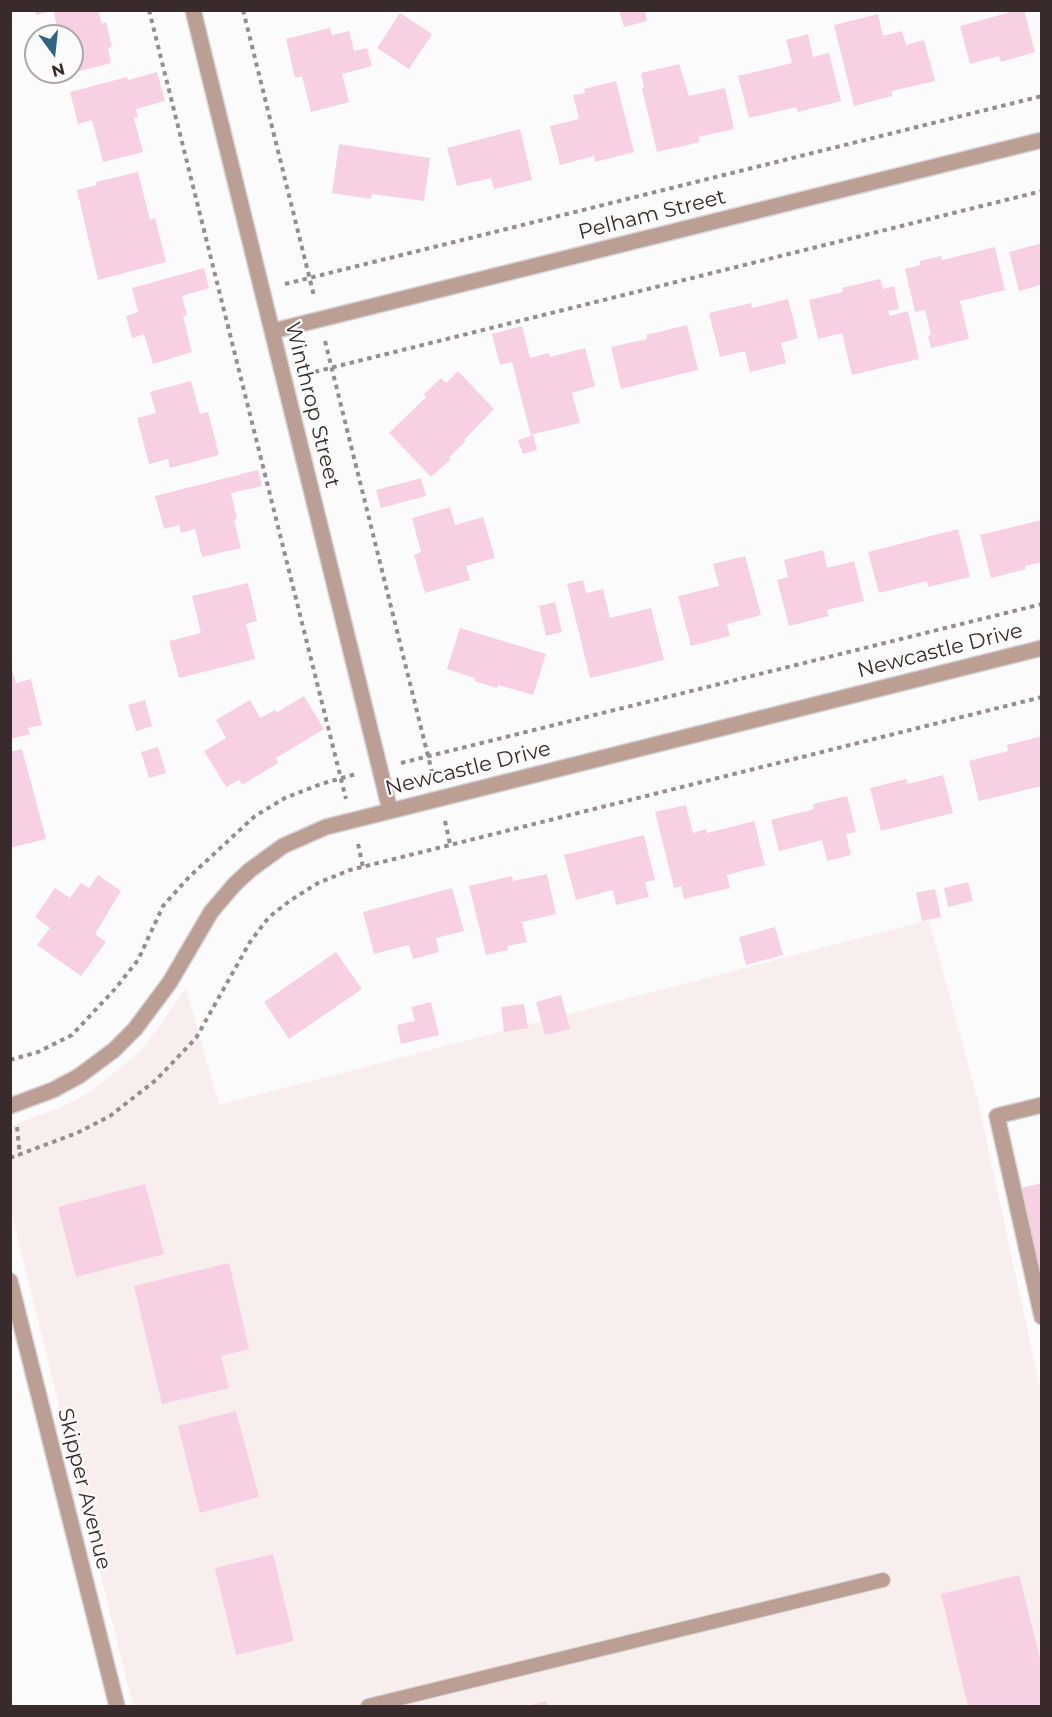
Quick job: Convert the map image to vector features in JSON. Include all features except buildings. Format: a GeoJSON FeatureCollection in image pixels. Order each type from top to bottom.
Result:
{"type":"FeatureCollection","features":[{"type":"Feature","properties":{"kind":"street","name":"Winthrop Street"},"geometry":{"type":"LineString","coordinates":[[193,10],[390,810]]}},
{"type":"Feature","properties":{"kind":"street","name":"Pelham Street"},"geometry":{"type":"LineString","coordinates":[[273,331],[1041,140]]}},
{"type":"Feature","properties":{"kind":"street","name":"Newcastle Drive"},"geometry":{"type":"LineString","coordinates":[[10,1106],[53,1090],[79,1076],[114,1050],[135,1029],[170,982],[211,912],[250,870],[283,846],[326,827],[351,820],[1041,648]]}},
{"type":"Feature","properties":{"kind":"street"},"geometry":{"type":"LineString","coordinates":[[1041,1105],[997,1116],[1041,1317]]}},
{"type":"Feature","properties":{"kind":"street","name":"Skipper Avenue"},"geometry":{"type":"LineString","coordinates":[[10,1281],[117,1707]]}},
{"type":"Feature","properties":{"kind":"lane"},"geometry":{"type":"LineString","coordinates":[[368,1707],[882,1580]]}},
{"type":"Feature","properties":{"kind":"path"},"geometry":{"type":"LineString","coordinates":[[149,10],[363,867]]}},
{"type":"Feature","properties":{"kind":"path"},"geometry":{"type":"LineString","coordinates":[[243,10],[450,844]]}},
{"type":"Feature","properties":{"kind":"path"},"geometry":{"type":"LineString","coordinates":[[262,290],[1041,96]]}},
{"type":"Feature","properties":{"kind":"path"},"geometry":{"type":"LineString","coordinates":[[285,380],[1041,191]]}},
{"type":"Feature","properties":{"kind":"path"},"geometry":{"type":"LineString","coordinates":[[10,1158],[77,1133],[110,1116],[156,1080],[196,1038],[245,950],[269,917],[318,883],[350,870],[450,844],[1041,697]]}},
{"type":"Feature","properties":{"kind":"shaded area"},"geometry":{"type":"Polygon","coordinates":[[[929,920],[978,1101],[1041,1393],[1041,1706],[133,1706],[11,1211],[10,1126],[59,1108],[89,1092],[124,1065],[146,1044],[186,988],[219,1105],[929,920]]]}}]}
